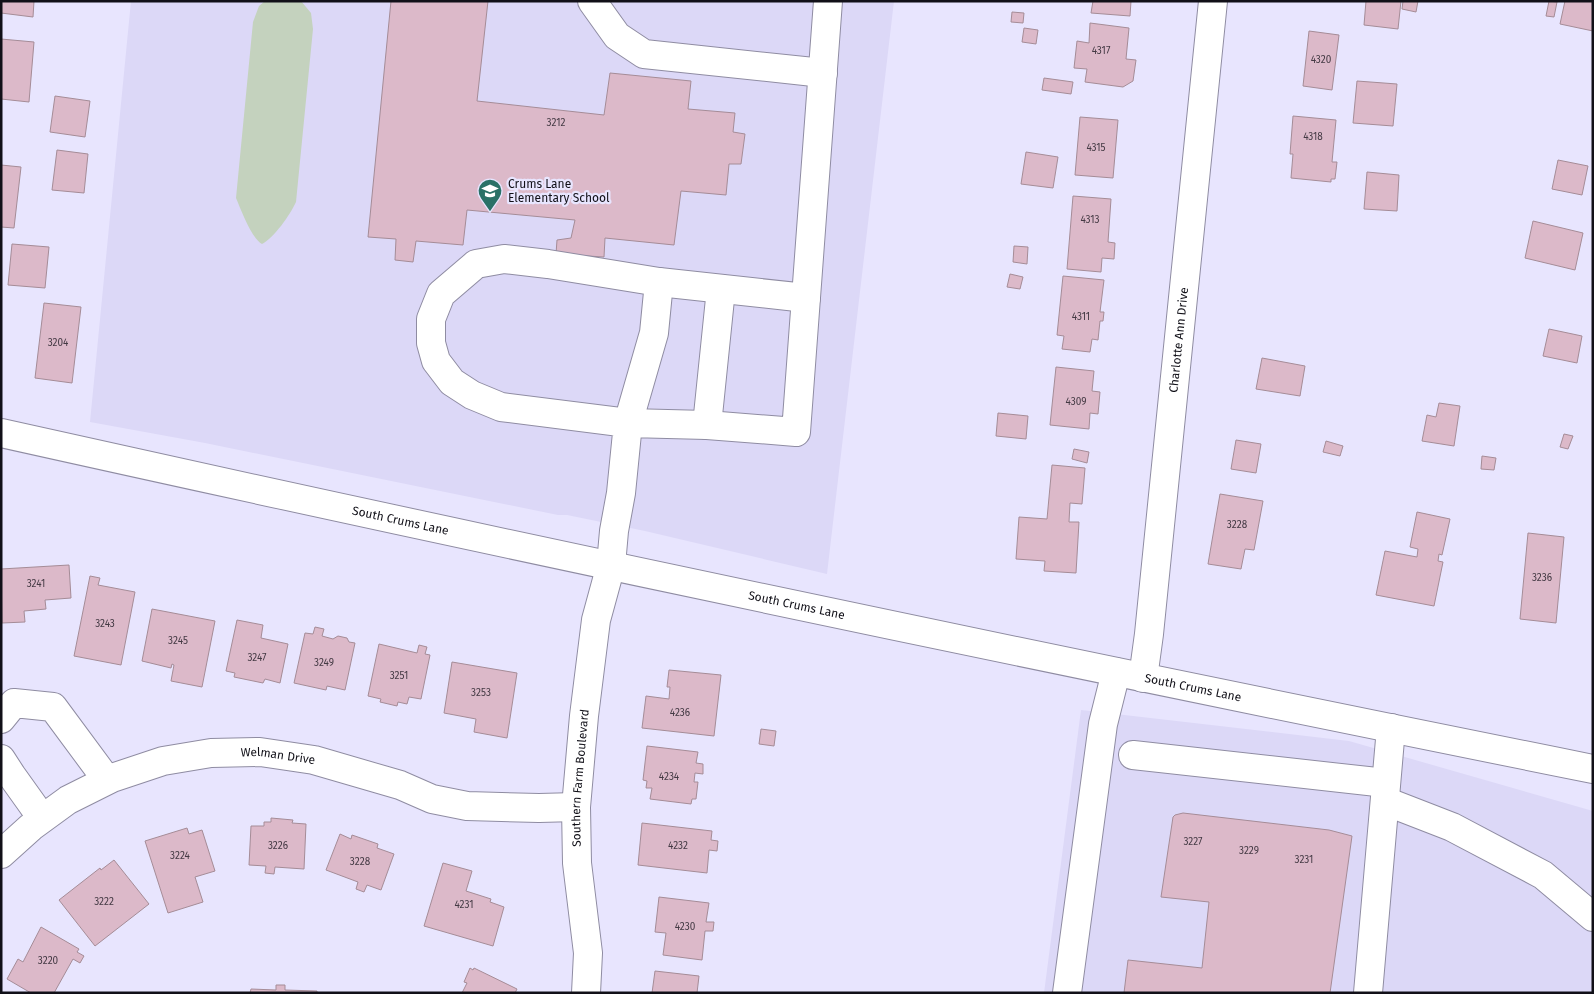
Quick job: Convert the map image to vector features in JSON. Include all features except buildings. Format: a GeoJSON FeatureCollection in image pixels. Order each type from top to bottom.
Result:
{"type":"FeatureCollection","features":[{"type":"Feature","properties":{"kind":"street"},"geometry":{"type":"LineString","coordinates":[[592,1],[592,4],[617,36],[644,54],[822,73]]}},
{"type":"Feature","properties":{"kind":"street"},"geometry":{"type":"LineString","coordinates":[[806,298],[659,282],[548,264],[504,259],[476,264],[441,294],[430,319],[431,344],[436,361],[452,382],[472,395],[502,407],[628,423],[707,425],[796,432],[806,298],[822,73],[828,1]]}},
{"type":"Feature","properties":{"kind":"street","name":"Charlotte Ann Drive"},"geometry":{"type":"LineString","coordinates":[[1142,678],[1149,634],[1213,1]]}},
{"type":"Feature","properties":{"kind":"street","name":"Southern Farm Boulevard"},"geometry":{"type":"LineString","coordinates":[[586,993],[588,953],[577,863],[576,807],[584,716],[595,629],[610,565],[621,494],[628,423],[654,333],[659,282]]}},
{"type":"Feature","properties":{"kind":"street"},"geometry":{"type":"LineString","coordinates":[[707,425],[721,289]]}},
{"type":"Feature","properties":{"kind":"street","name":"South Crums Lane"},"geometry":{"type":"LineString","coordinates":[[1,433],[239,486],[1142,678],[1593,769]]}},
{"type":"Feature","properties":{"kind":"street"},"geometry":{"type":"LineString","coordinates":[[1067,993],[1103,724],[1116,672]]}},
{"type":"Feature","properties":{"kind":"street"},"geometry":{"type":"LineString","coordinates":[[1,719],[14,703],[53,707],[108,780]]}},
{"type":"Feature","properties":{"kind":"street"},"geometry":{"type":"LineString","coordinates":[[1368,993],[1391,728]]}},
{"type":"Feature","properties":{"kind":"street","name":"Welman Drive"},"geometry":{"type":"LineString","coordinates":[[1,854],[42,818],[68,800],[108,780],[163,761],[211,753],[260,752],[314,760],[400,785],[432,798],[467,806],[576,807]]}},
{"type":"Feature","properties":{"kind":"street"},"geometry":{"type":"LineString","coordinates":[[1133,755],[1385,792],[1543,876],[1593,917]]}},
{"type":"Feature","properties":{"kind":"street"},"geometry":{"type":"LineString","coordinates":[[1,759],[42,818]]}},
{"type":"Feature","properties":{"kind":"shaded area","name":"Crums Lane Elementary School"},"geometry":{"type":"Polygon","coordinates":[[[131,1],[894,1],[827,574],[645,531],[205,443],[90,422],[131,1]]]}},
{"type":"Feature","properties":{"kind":"shaded area"},"geometry":{"type":"Polygon","coordinates":[[[1081,710],[1349,741],[1593,811],[1593,993],[1044,993],[1081,710]]]}},
{"type":"Feature","properties":{"kind":"green space"},"geometry":{"type":"Polygon","coordinates":[[[265,1],[301,1],[311,13],[313,29],[296,202],[281,226],[272,237],[262,244],[254,236],[236,198],[253,22],[259,6],[265,1]]]}},
{"type":"Feature","properties":{"kind":"place","name":"Crums Lane Elementary School"},"geometry":{"type":"Point","coordinates":[490,212]}}]}
